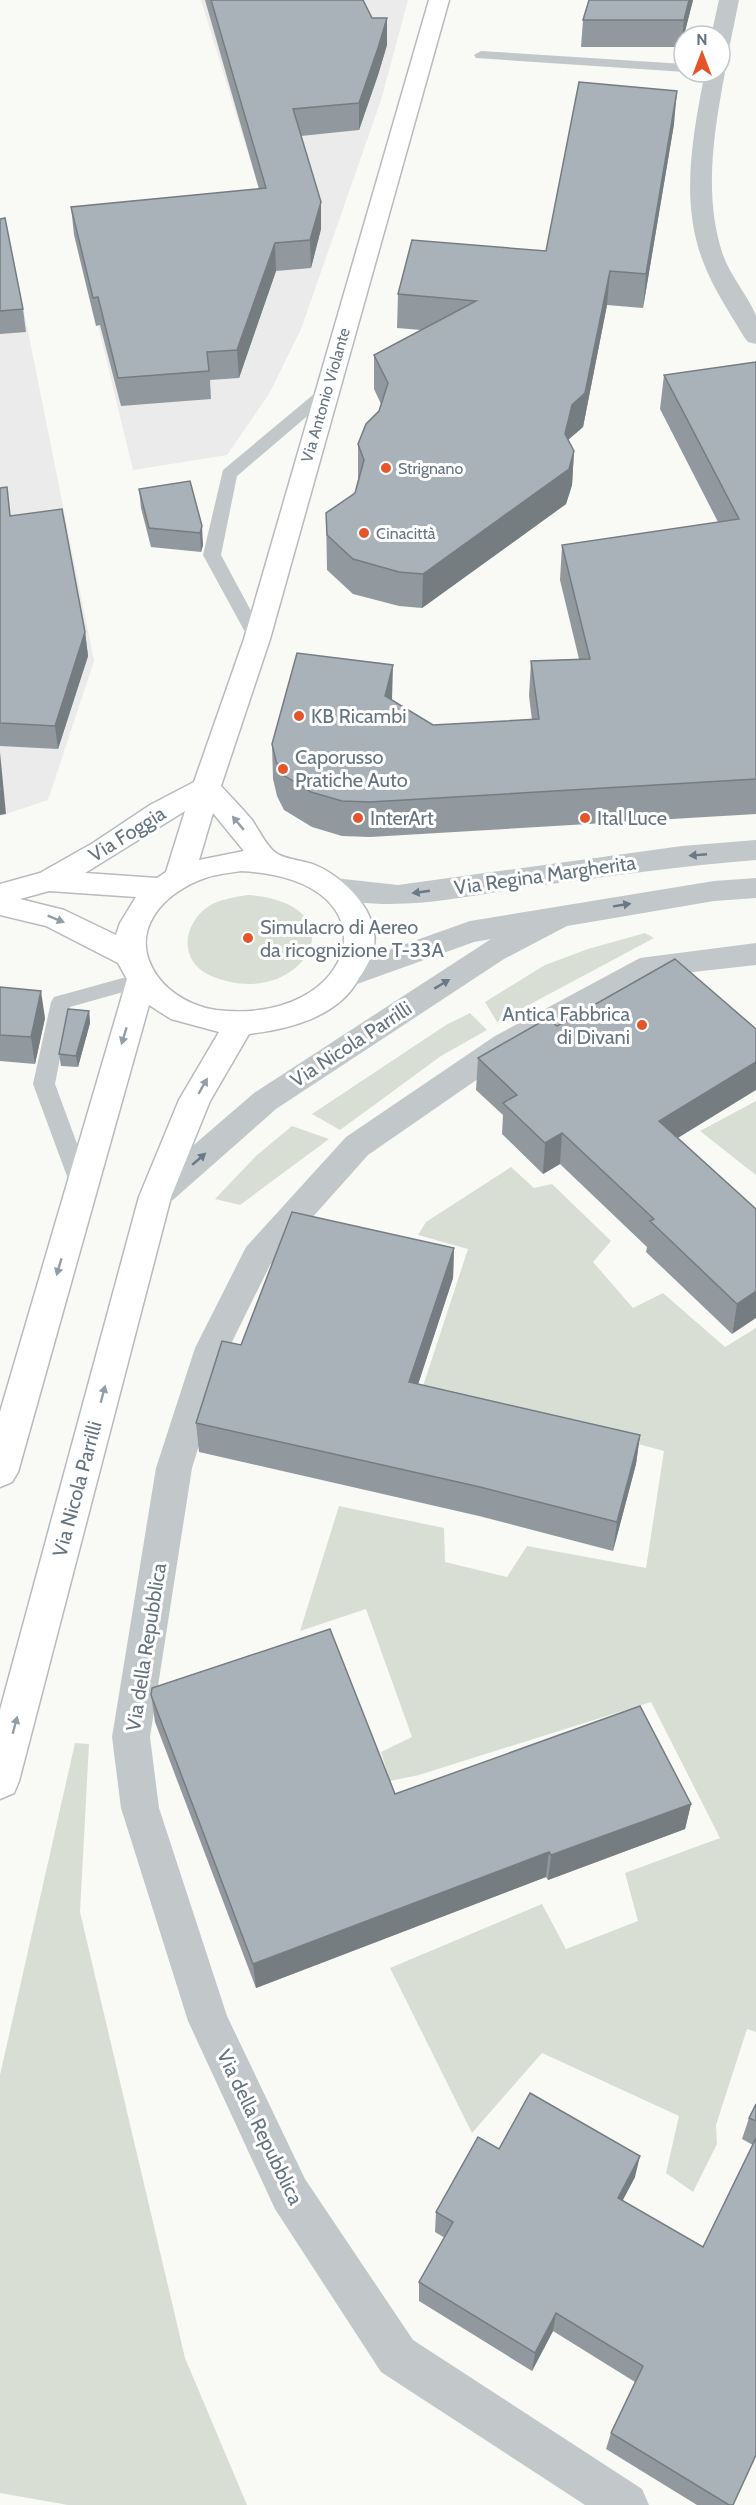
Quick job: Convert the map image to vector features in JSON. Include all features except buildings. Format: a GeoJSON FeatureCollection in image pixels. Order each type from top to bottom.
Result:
{"type":"FeatureCollection","features":[{"type":"Feature","properties":{"kind":"main road","name":"Via Antonio Violante"},"geometry":{"type":"LineString","coordinates":[[170,882],[206,788],[257,639],[439,0]]}},
{"type":"Feature","properties":{"kind":"main road"},"geometry":{"type":"LineString","coordinates":[[206,788],[240,825],[267,861]]}},
{"type":"Feature","properties":{"kind":"main road","name":"Via Foggia"},"geometry":{"type":"LineString","coordinates":[[0,894],[49,881],[104,850],[160,812],[206,788]]}},
{"type":"Feature","properties":{"kind":"main road"},"geometry":{"type":"LineString","coordinates":[[0,905],[54,917],[136,968],[154,995],[172,1007],[202,1018],[240,1023],[279,1019],[314,1005],[332,993],[346,977],[359,949],[359,929],[345,900],[334,888],[306,871],[267,861],[216,864],[170,882],[146,902],[132,926],[136,968],[82,1187],[0,1472]]}},
{"type":"Feature","properties":{"kind":"main road","name":"Via Foggia"},"geometry":{"type":"LineString","coordinates":[[49,881],[170,882]]}},
{"type":"Feature","properties":{"kind":"main road","name":"Via Nicola Parrilli"},"geometry":{"type":"LineString","coordinates":[[0,1782],[155,1197],[195,1100],[240,1023]]}},
{"type":"Feature","properties":{"kind":"street"},"geometry":{"type":"LineString","coordinates":[[724,24],[729,0]]}},
{"type":"Feature","properties":{"kind":"street"},"geometry":{"type":"LineString","coordinates":[[713,84],[706,120],[700,204],[712,256],[756,337]]}},
{"type":"Feature","properties":{"kind":"street","name":"Via Regina Margherita"},"geometry":{"type":"LineString","coordinates":[[334,888],[398,895],[682,856],[756,850]]}},
{"type":"Feature","properties":{"kind":"street","name":"Via Regina Margherita"},"geometry":{"type":"LineString","coordinates":[[346,977],[470,932],[714,891],[756,888]]}},
{"type":"Feature","properties":{"kind":"street","name":"Via Nicola Parrilli"},"geometry":{"type":"LineString","coordinates":[[155,1197],[265,1101],[295,1080],[493,951],[564,915]]}},
{"type":"Feature","properties":{"kind":"street","name":"Via della Repubblica"},"geometry":{"type":"LineString","coordinates":[[626,2505],[397,2356],[290,2194],[208,2021],[140,1808],[131,1737],[174,1468],[212,1348],[258,1256],[357,1146],[506,1044],[651,966],[756,954]]}},
{"type":"Feature","properties":{"kind":"lane"},"geometry":{"type":"LineString","coordinates":[[481,55],[672,67]]}},
{"type":"Feature","properties":{"kind":"lane"},"geometry":{"type":"LineString","coordinates":[[257,639],[212,555],[229,474],[326,392]]}},
{"type":"Feature","properties":{"kind":"lane"},"geometry":{"type":"LineString","coordinates":[[82,1187],[44,1084],[61,1002],[136,968]]}},
{"type":"Feature","properties":{"kind":"shaded area"},"geometry":{"type":"Polygon","coordinates":[[[201,0],[408,0],[381,100],[301,329],[269,394],[227,455],[133,470],[75,230],[265,209],[201,0]]]}},
{"type":"Feature","properties":{"kind":"shaded area"},"geometry":{"type":"Polygon","coordinates":[[[9,237],[94,661],[48,800],[0,816],[0,238],[9,237]]]}},
{"type":"Feature","properties":{"kind":"shaded area"},"geometry":{"type":"Polygon","coordinates":[[[248,895],[284,903],[305,917],[312,935],[307,954],[293,970],[270,981],[242,984],[209,975],[199,968],[192,960],[188,941],[189,931],[194,922],[209,906],[248,895]]]}},
{"type":"Feature","properties":{"kind":"shaded area"},"geometry":{"type":"Polygon","coordinates":[[[645,933],[654,938],[497,1022],[485,1002],[545,965],[588,949],[645,933]]]}},
{"type":"Feature","properties":{"kind":"shaded area"},"geometry":{"type":"Polygon","coordinates":[[[470,1013],[487,1030],[441,1056],[340,1130],[312,1114],[446,1025],[470,1013]]]}},
{"type":"Feature","properties":{"kind":"shaded area"},"geometry":{"type":"Polygon","coordinates":[[[756,1101],[756,1175],[700,1131],[756,1101]]]}},
{"type":"Feature","properties":{"kind":"shaded area"},"geometry":{"type":"Polygon","coordinates":[[[292,1126],[329,1139],[240,1205],[215,1199],[257,1155],[292,1126]]]}},
{"type":"Feature","properties":{"kind":"shaded area"},"geometry":{"type":"Polygon","coordinates":[[[511,1167],[534,1188],[552,1184],[611,1241],[593,1262],[633,1308],[663,1293],[725,1347],[756,1328],[756,2032],[747,2029],[716,2125],[717,2144],[693,2192],[666,2173],[679,2116],[542,2053],[472,2133],[390,1968],[542,1904],[566,1949],[638,1921],[625,1873],[720,1838],[651,1702],[419,1775],[390,1781],[381,1752],[412,1737],[366,1609],[300,1631],[339,1506],[444,1528],[445,1562],[507,1577],[527,1546],[646,1568],[664,1451],[423,1386],[468,1249],[418,1235],[426,1222],[511,1167]]]}},
{"type":"Feature","properties":{"kind":"shaded area"},"geometry":{"type":"Polygon","coordinates":[[[75,1743],[89,1744],[80,1912],[185,2358],[247,2505],[68,2505],[0,2493],[0,2075],[75,1743]]]}},
{"type":"Feature","properties":{"kind":"place","name":"Strignano"},"geometry":{"type":"Point","coordinates":[386,468]}},
{"type":"Feature","properties":{"kind":"place","name":"Cinacittà"},"geometry":{"type":"Point","coordinates":[364,533]}},
{"type":"Feature","properties":{"kind":"place","name":"KB Ricambi"},"geometry":{"type":"Point","coordinates":[299,716]}},
{"type":"Feature","properties":{"kind":"place","name":"Caporusso Pratiche Auto"},"geometry":{"type":"Point","coordinates":[283,769]}},
{"type":"Feature","properties":{"kind":"place","name":"InterArt"},"geometry":{"type":"Point","coordinates":[358,818]}},
{"type":"Feature","properties":{"kind":"place","name":"Ital Luce"},"geometry":{"type":"Point","coordinates":[585,818]}},
{"type":"Feature","properties":{"kind":"place","name":"Simulacro di Aereo da ricognizione T-33A"},"geometry":{"type":"Point","coordinates":[248,938]}},
{"type":"Feature","properties":{"kind":"place","name":"Antica Fabbrica di Divani"},"geometry":{"type":"Point","coordinates":[642,1025]}}]}
